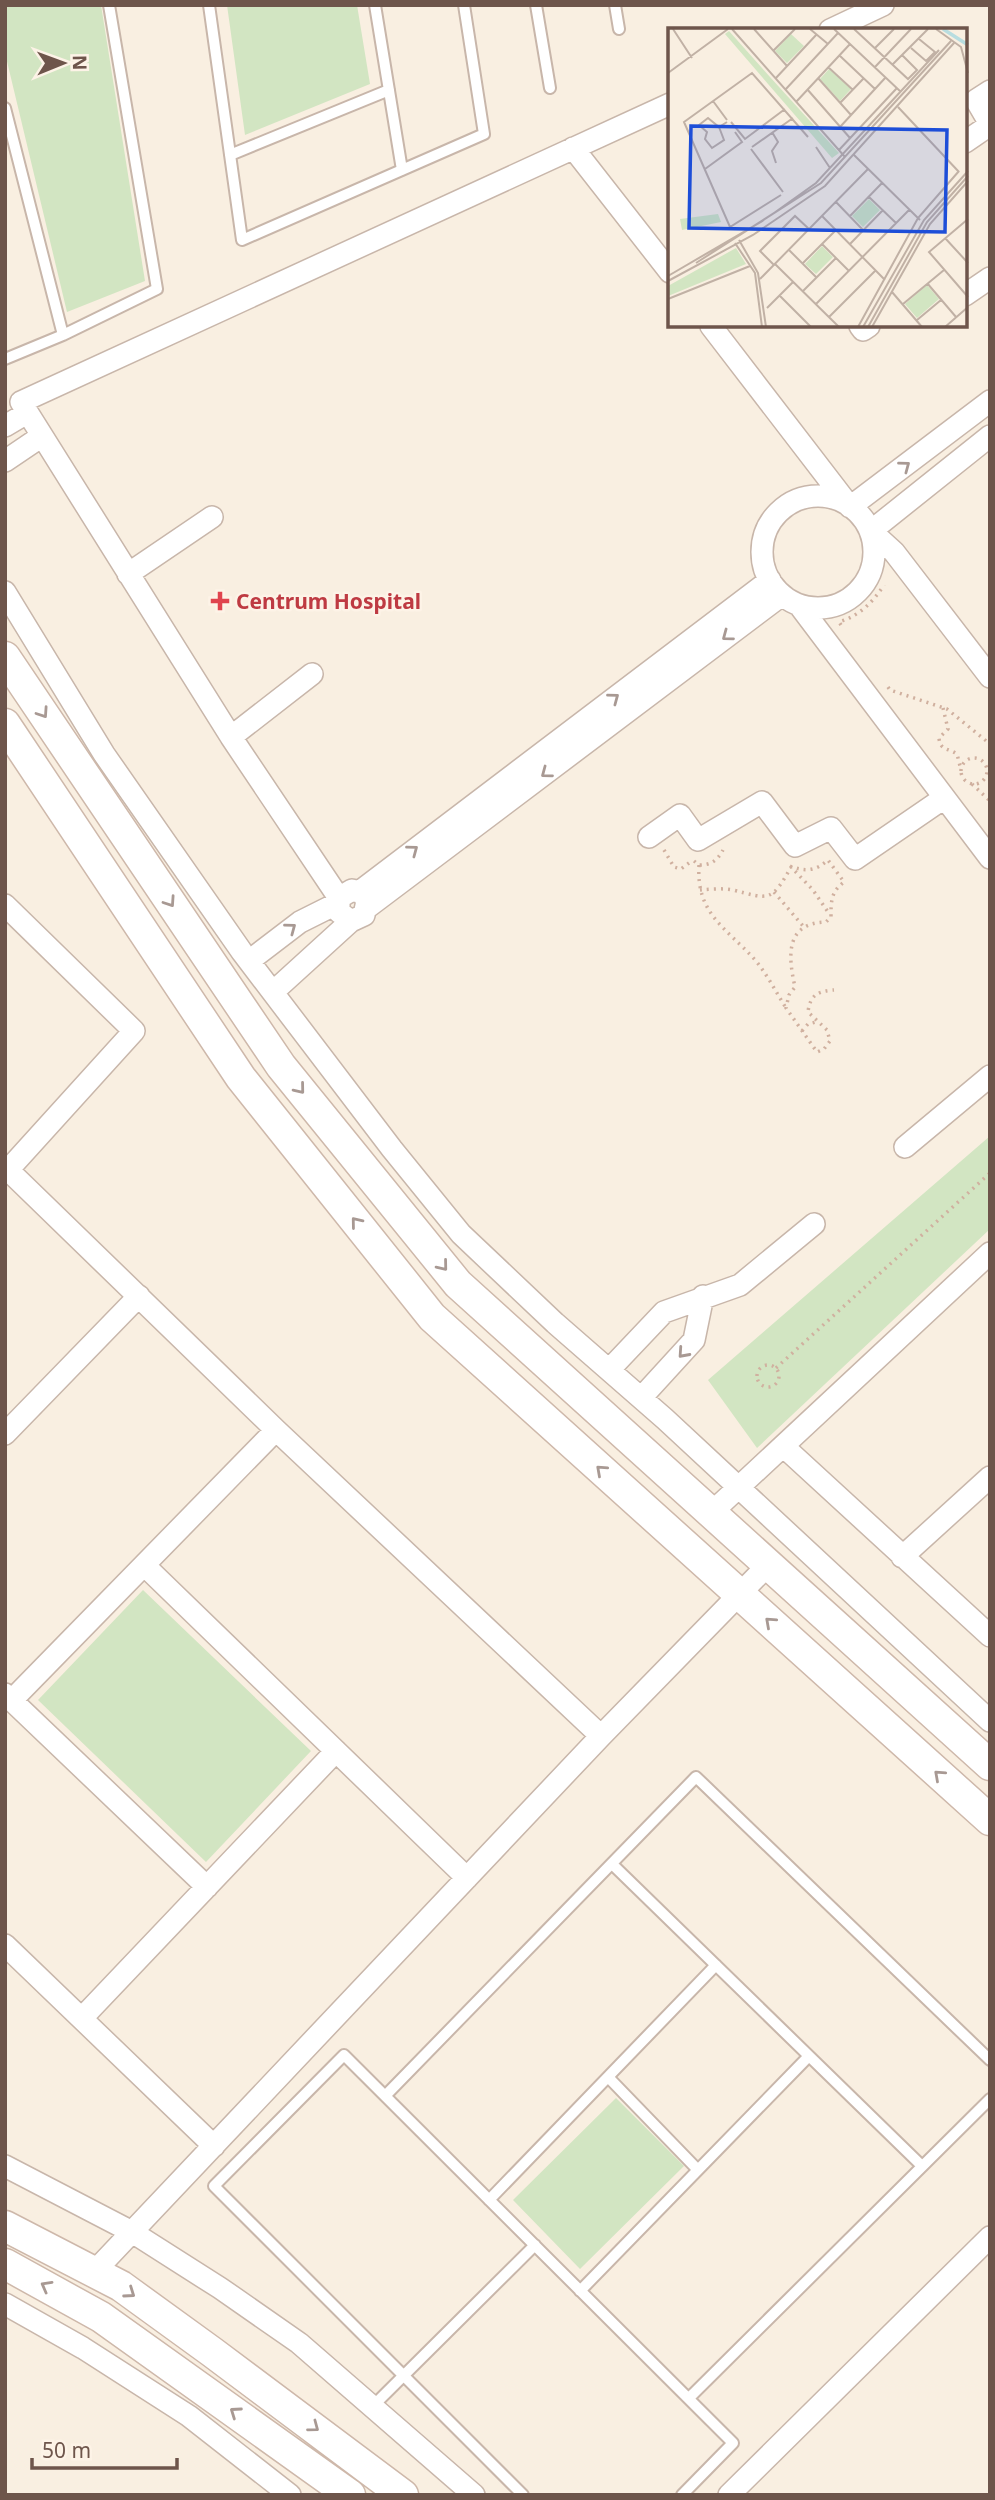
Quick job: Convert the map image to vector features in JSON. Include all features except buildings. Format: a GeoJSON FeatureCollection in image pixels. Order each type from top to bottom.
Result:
{"type":"FeatureCollection","features":[{"type":"Feature","properties":{"kind":"street"},"geometry":{"type":"LineString","coordinates":[[834,28],[883,5]]}},
{"type":"Feature","properties":{"kind":"street"},"geometry":{"type":"LineString","coordinates":[[967,141],[990,125],[975,100],[990,91]]}},
{"type":"Feature","properties":{"kind":"street"},"geometry":{"type":"LineString","coordinates":[[351,900],[231,737],[21,402],[668,105]]}},
{"type":"Feature","properties":{"kind":"street"},"geometry":{"type":"LineString","coordinates":[[573,148],[668,269]]}},
{"type":"Feature","properties":{"kind":"street"},"geometry":{"type":"LineString","coordinates":[[967,294],[988,283]]}},
{"type":"Feature","properties":{"kind":"street"},"geometry":{"type":"LineString","coordinates":[[711,327],[850,507]]}},
{"type":"Feature","properties":{"kind":"street"},"geometry":{"type":"LineString","coordinates":[[850,507],[990,401]]}},
{"type":"Feature","properties":{"kind":"street"},"geometry":{"type":"LineString","coordinates":[[5,426],[27,413]]}},
{"type":"Feature","properties":{"kind":"street"},"geometry":{"type":"LineString","coordinates":[[5,461],[42,436]]}},
{"type":"Feature","properties":{"kind":"street"},"geometry":{"type":"LineString","coordinates":[[871,531],[990,436]]}},
{"type":"Feature","properties":{"kind":"street"},"geometry":{"type":"LineString","coordinates":[[783,593],[818,608],[837,606],[854,596],[866,583],[873,566],[875,548],[871,531],[862,515],[832,497],[814,495],[797,500],[781,509],[769,524],[763,542],[763,562],[783,593],[990,858]]}},
{"type":"Feature","properties":{"kind":"street"},"geometry":{"type":"LineString","coordinates":[[128,574],[212,517]]}},
{"type":"Feature","properties":{"kind":"street"},"geometry":{"type":"LineString","coordinates":[[871,531],[894,552],[990,677]]}},
{"type":"Feature","properties":{"kind":"street"},"geometry":{"type":"LineString","coordinates":[[5,592],[104,754],[249,961],[391,1149],[461,1234],[990,1721]]}},
{"type":"Feature","properties":{"kind":"street"},"geometry":{"type":"LineString","coordinates":[[249,961],[300,922],[351,900],[783,593]]}},
{"type":"Feature","properties":{"kind":"street"},"geometry":{"type":"LineString","coordinates":[[5,657],[281,1066],[457,1284],[990,1765]]}},
{"type":"Feature","properties":{"kind":"street"},"geometry":{"type":"LineString","coordinates":[[231,737],[312,674]]}},
{"type":"Feature","properties":{"kind":"street"},"geometry":{"type":"LineString","coordinates":[[5,724],[241,1078],[432,1317],[990,1820]]}},
{"type":"Feature","properties":{"kind":"street"},"geometry":{"type":"LineString","coordinates":[[656,841],[680,815],[698,840],[762,802],[795,846],[831,828],[855,859],[944,798]]}},
{"type":"Feature","properties":{"kind":"street"},"geometry":{"type":"LineString","coordinates":[[273,992],[351,921],[342,917],[351,900]]}},
{"type":"Feature","properties":{"kind":"street"},"geometry":{"type":"LineString","coordinates":[[5,905],[135,1031],[6,1168],[276,1430],[601,1736]]}},
{"type":"Feature","properties":{"kind":"street"},"geometry":{"type":"LineString","coordinates":[[905,1147],[990,1076]]}},
{"type":"Feature","properties":{"kind":"street"},"geometry":{"type":"LineString","coordinates":[[609,1370],[664,1312],[740,1285],[814,1224]]}},
{"type":"Feature","properties":{"kind":"street"},"geometry":{"type":"LineString","coordinates":[[710,1514],[990,1253]]}},
{"type":"Feature","properties":{"kind":"street"},"geometry":{"type":"LineString","coordinates":[[5,1433],[139,1296]]}},
{"type":"Feature","properties":{"kind":"street"},"geometry":{"type":"LineString","coordinates":[[641,1398],[694,1340],[703,1296]]}},
{"type":"Feature","properties":{"kind":"street"},"geometry":{"type":"LineString","coordinates":[[207,1887],[8,1697],[144,1565],[276,1430]]}},
{"type":"Feature","properties":{"kind":"street"},"geometry":{"type":"LineString","coordinates":[[783,1446],[990,1636]]}},
{"type":"Feature","properties":{"kind":"street"},"geometry":{"type":"LineString","coordinates":[[902,1557],[990,1477]]}},
{"type":"Feature","properties":{"kind":"street"},"geometry":{"type":"LineString","coordinates":[[144,1565],[467,1878]]}},
{"type":"Feature","properties":{"kind":"street"},"geometry":{"type":"LineString","coordinates":[[94,2272],[601,1736],[768,1566]]}},
{"type":"Feature","properties":{"kind":"street"},"geometry":{"type":"LineString","coordinates":[[82,2018],[336,1751]]}},
{"type":"Feature","properties":{"kind":"street"},"geometry":{"type":"LineString","coordinates":[[5,1945],[214,2146]]}},
{"type":"Feature","properties":{"kind":"street"},"geometry":{"type":"LineString","coordinates":[[5,2166],[132,2232],[299,2343],[474,2495]]}},
{"type":"Feature","properties":{"kind":"street"},"geometry":{"type":"LineString","coordinates":[[5,2226],[121,2286],[403,2495]]}},
{"type":"Feature","properties":{"kind":"street"},"geometry":{"type":"LineString","coordinates":[[729,2495],[990,2237]]}},
{"type":"Feature","properties":{"kind":"street"},"geometry":{"type":"LineString","coordinates":[[5,2264],[101,2318],[350,2495]]}},
{"type":"Feature","properties":{"kind":"street"},"geometry":{"type":"LineString","coordinates":[[5,2304],[83,2348],[189,2416],[290,2495]]}},
{"type":"Feature","properties":{"kind":"lane"},"geometry":{"type":"LineString","coordinates":[[5,359],[157,289],[109,5]]}},
{"type":"Feature","properties":{"kind":"lane"},"geometry":{"type":"LineString","coordinates":[[209,5],[242,240],[484,134],[464,5]]}},
{"type":"Feature","properties":{"kind":"lane"},"geometry":{"type":"LineString","coordinates":[[375,5],[402,170]]}},
{"type":"Feature","properties":{"kind":"lane"},"geometry":{"type":"LineString","coordinates":[[536,5],[550,88]]}},
{"type":"Feature","properties":{"kind":"lane"},"geometry":{"type":"LineString","coordinates":[[615,5],[619,29]]}},
{"type":"Feature","properties":{"kind":"lane"},"geometry":{"type":"LineString","coordinates":[[230,155],[388,90]]}},
{"type":"Feature","properties":{"kind":"lane"},"geometry":{"type":"LineString","coordinates":[[5,108],[62,335]]}},
{"type":"Feature","properties":{"kind":"lane"},"geometry":{"type":"LineString","coordinates":[[385,2096],[696,1777],[990,2060]]}},
{"type":"Feature","properties":{"kind":"lane"},"geometry":{"type":"LineString","coordinates":[[612,1864],[922,2166]]}},
{"type":"Feature","properties":{"kind":"lane"},"geometry":{"type":"LineString","coordinates":[[489,2200],[716,1965]]}},
{"type":"Feature","properties":{"kind":"lane"},"geometry":{"type":"LineString","coordinates":[[523,2495],[214,2186],[344,2055],[733,2443],[682,2495]]}},
{"type":"Feature","properties":{"kind":"lane"},"geometry":{"type":"LineString","coordinates":[[580,2291],[809,2056]]}},
{"type":"Feature","properties":{"kind":"lane"},"geometry":{"type":"LineString","coordinates":[[608,2077],[698,2170]]}},
{"type":"Feature","properties":{"kind":"lane"},"geometry":{"type":"LineString","coordinates":[[689,2398],[990,2099]]}},
{"type":"Feature","properties":{"kind":"lane"},"geometry":{"type":"LineString","coordinates":[[373,2406],[535,2245]]}},
{"type":"Feature","properties":{"kind":"path"},"geometry":{"type":"LineString","coordinates":[[846,632],[839,622],[865,608],[884,585]]}},
{"type":"Feature","properties":{"kind":"path"},"geometry":{"type":"LineString","coordinates":[[883,680],[890,690],[943,708],[966,722],[990,744]]}},
{"type":"Feature","properties":{"kind":"path"},"geometry":{"type":"LineString","coordinates":[[943,708],[948,729],[939,738],[939,744],[943,749],[957,754],[964,778],[990,802]]}},
{"type":"Feature","properties":{"kind":"path"},"geometry":{"type":"LineString","coordinates":[[961,771],[964,763],[971,758],[988,764],[984,778],[978,783],[970,783]]}},
{"type":"Feature","properties":{"kind":"path"},"geometry":{"type":"LineString","coordinates":[[656,841],[674,867],[681,869],[694,860]]}},
{"type":"Feature","properties":{"kind":"path"},"geometry":{"type":"LineString","coordinates":[[699,865],[715,862],[727,843]]}},
{"type":"Feature","properties":{"kind":"path"},"geometry":{"type":"LineString","coordinates":[[687,851],[699,865],[700,890],[712,918],[767,975],[817,1052],[824,1049],[830,1041],[827,1030],[808,1012],[813,996],[820,991],[834,990]]}},
{"type":"Feature","properties":{"kind":"path"},"geometry":{"type":"LineString","coordinates":[[786,1008],[789,995],[795,987],[791,947],[795,933],[803,926],[813,922],[826,922],[831,917],[831,899],[835,889],[844,882],[828,860],[818,869],[790,867]]}},
{"type":"Feature","properties":{"kind":"path"},"geometry":{"type":"LineString","coordinates":[[786,861],[813,890],[831,917]]}},
{"type":"Feature","properties":{"kind":"path"},"geometry":{"type":"LineString","coordinates":[[700,890],[729,889],[754,897],[764,897],[774,892],[790,867]]}},
{"type":"Feature","properties":{"kind":"path"},"geometry":{"type":"LineString","coordinates":[[774,892],[803,926]]}},
{"type":"Feature","properties":{"kind":"path"},"geometry":{"type":"LineString","coordinates":[[802,1031],[808,1024],[817,1022]]}},
{"type":"Feature","properties":{"kind":"path"},"geometry":{"type":"LineString","coordinates":[[776,1368],[990,1172]]}},
{"type":"Feature","properties":{"kind":"path"},"geometry":{"type":"LineString","coordinates":[[768,1365],[776,1368],[780,1376],[778,1383],[768,1388],[761,1385],[757,1378],[759,1370],[768,1365]]}},
{"type":"Feature","properties":{"kind":"green space"},"geometry":{"type":"Polygon","coordinates":[[[5,5],[101,5],[145,281],[67,312],[5,53],[5,5]]]}},
{"type":"Feature","properties":{"kind":"green space"},"geometry":{"type":"Polygon","coordinates":[[[227,5],[357,5],[370,84],[245,135],[227,5]]]}},
{"type":"Feature","properties":{"kind":"green space"},"geometry":{"type":"Polygon","coordinates":[[[990,1136],[990,1229],[757,1448],[708,1380],[990,1136]]]}},
{"type":"Feature","properties":{"kind":"green space"},"geometry":{"type":"Polygon","coordinates":[[[143,1590],[311,1751],[206,1862],[38,1700],[143,1590]]]}},
{"type":"Feature","properties":{"kind":"green space"},"geometry":{"type":"Polygon","coordinates":[[[616,2098],[684,2166],[580,2269],[513,2200],[616,2098]]]}},
{"type":"Feature","properties":{"kind":"place","name":"Centrum Hospital"},"geometry":{"type":"Point","coordinates":[220,601]}}]}
